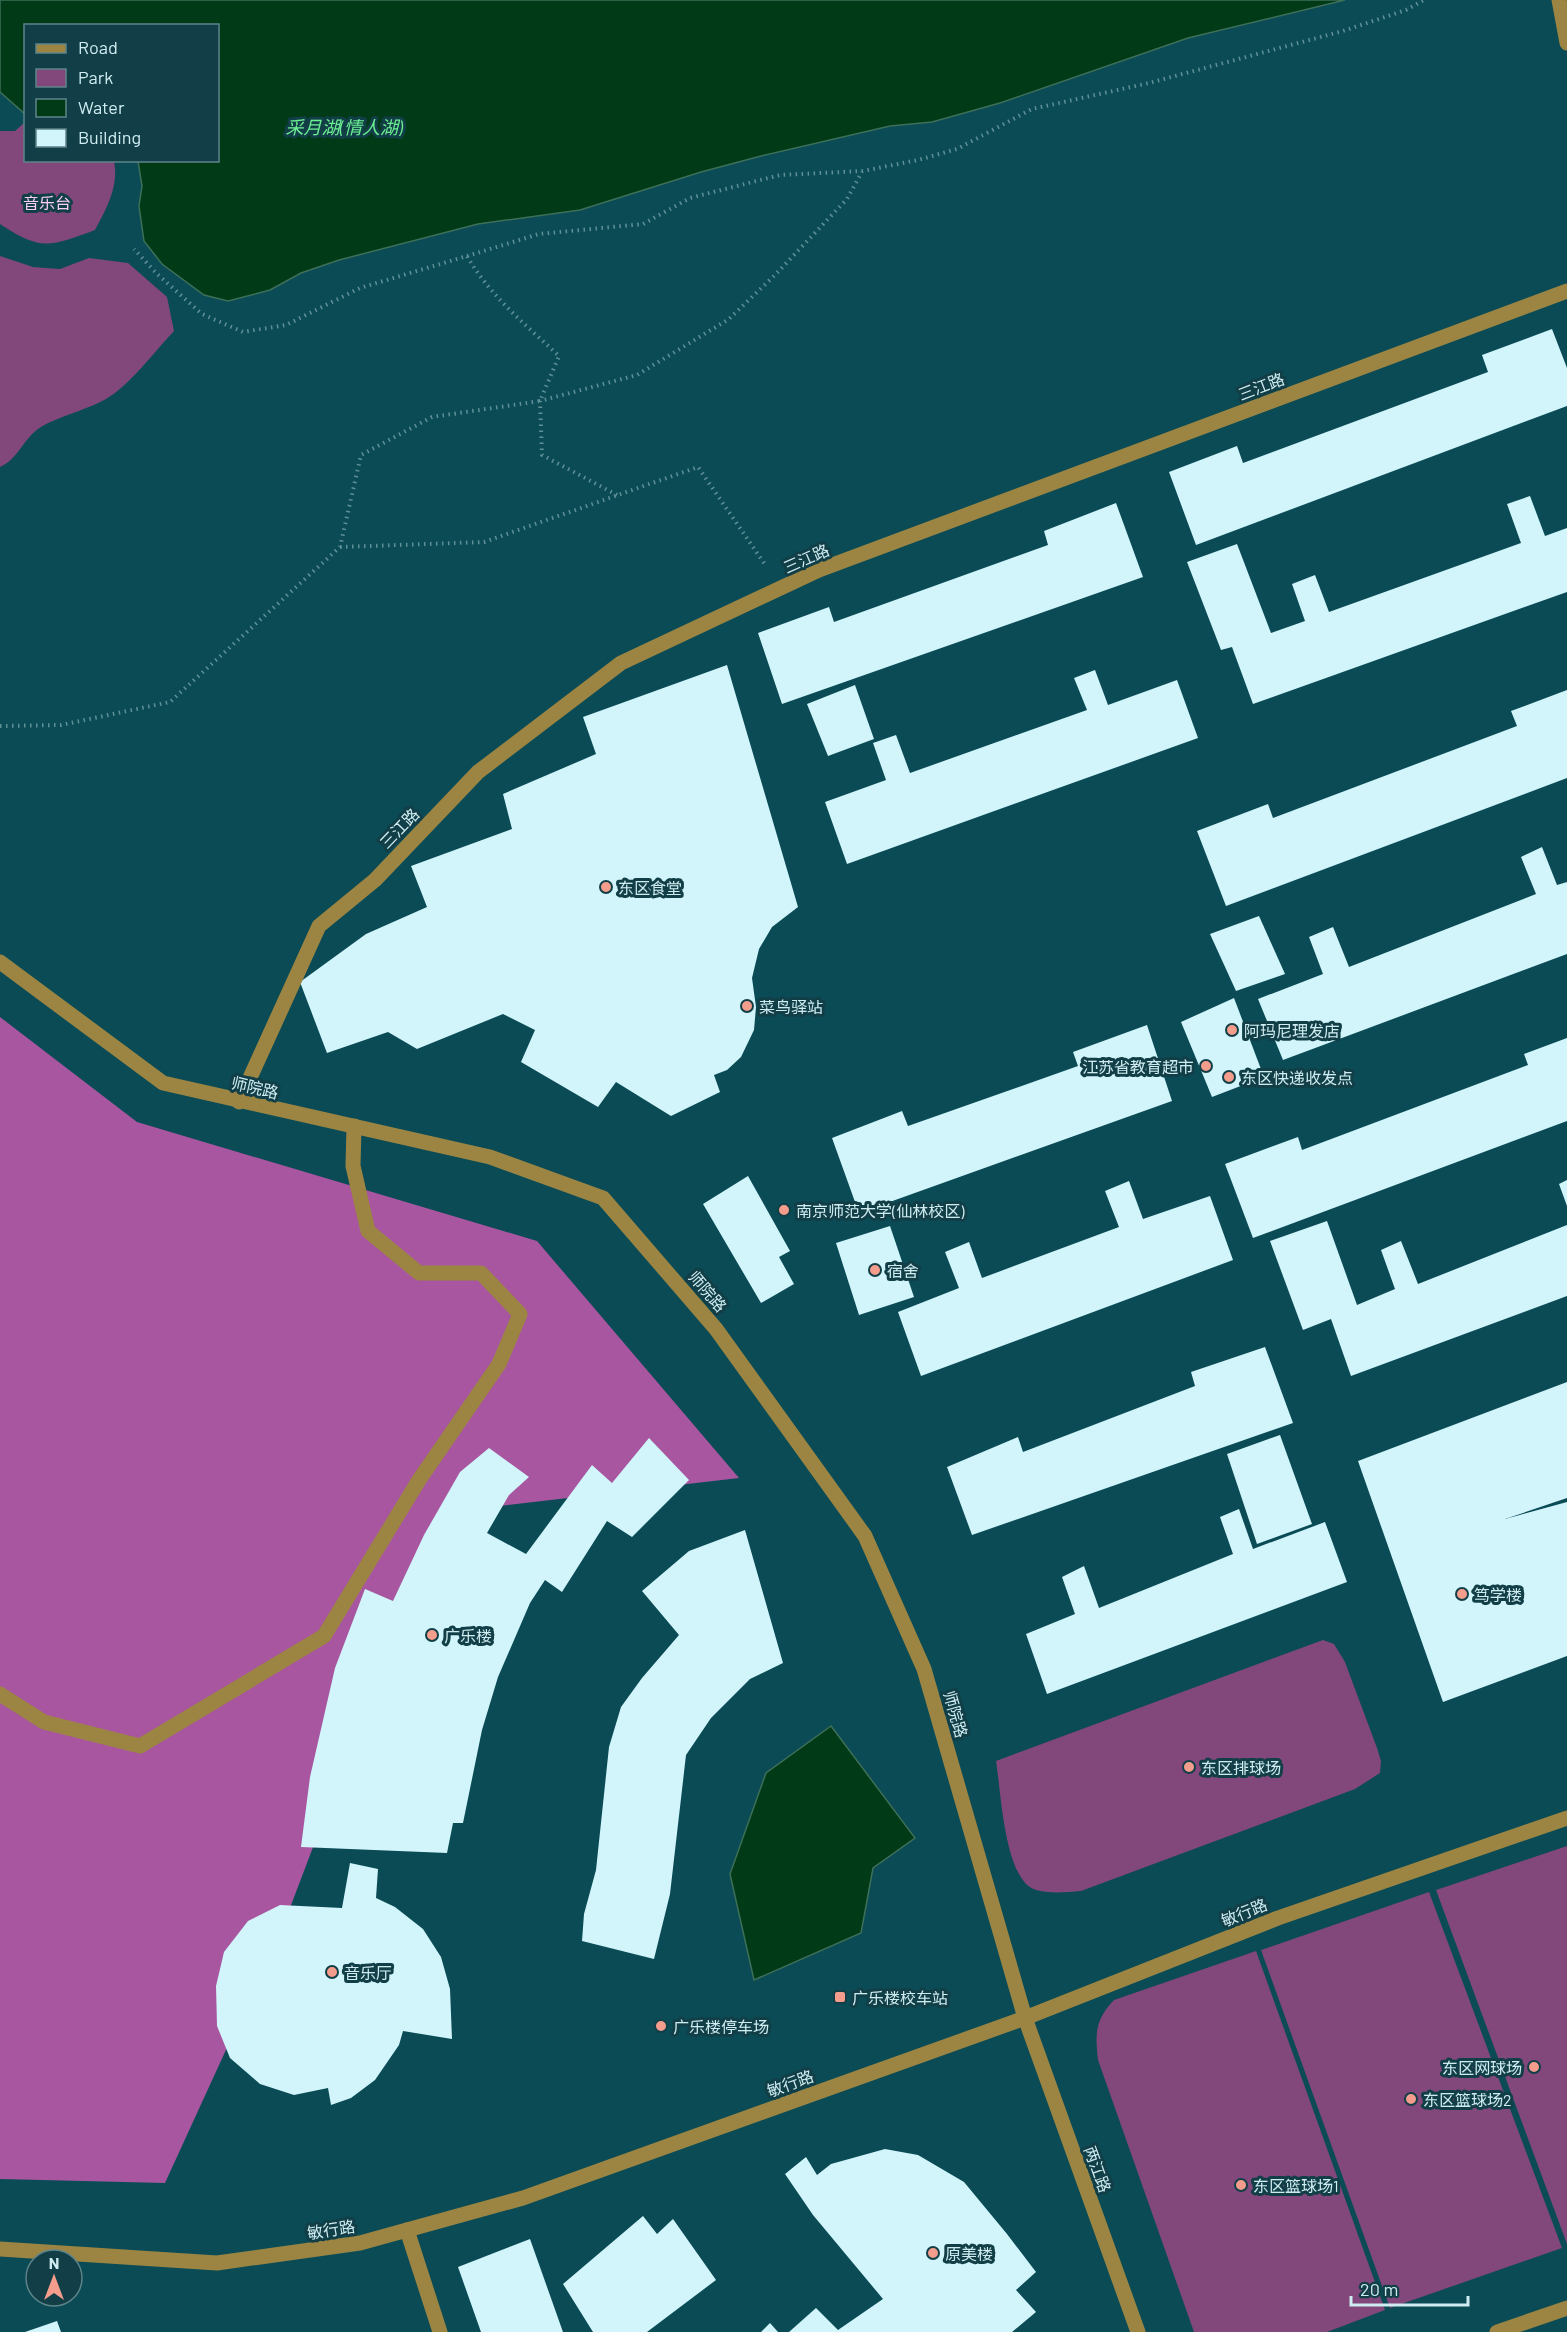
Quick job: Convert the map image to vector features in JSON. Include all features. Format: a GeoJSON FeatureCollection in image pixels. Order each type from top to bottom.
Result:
{"type":"FeatureCollection","features":[{"type":"Feature","properties":{"kind":"street"},"geometry":{"type":"LineString","coordinates":[[1559,0],[1567,43]]}},
{"type":"Feature","properties":{"kind":"street","name":"三江路"},"geometry":{"type":"LineString","coordinates":[[239,1102],[319,926],[375,880],[478,772],[621,663],[819,570],[1567,291]]}},
{"type":"Feature","properties":{"kind":"street","name":"师院路"},"geometry":{"type":"LineString","coordinates":[[0,962],[164,1083],[239,1102],[490,1157],[603,1198],[716,1329],[865,1536],[924,1669],[1025,2018]]}},
{"type":"Feature","properties":{"kind":"street"},"geometry":{"type":"LineString","coordinates":[[0,1694],[44,1722],[140,1746],[324,1636],[419,1480],[499,1364],[520,1314],[482,1273],[419,1273],[368,1231],[354,1166],[354,1126]]}},
{"type":"Feature","properties":{"kind":"street","name":"敏行路"},"geometry":{"type":"LineString","coordinates":[[0,2249],[217,2263],[360,2243],[523,2198],[1025,2018],[1278,1918],[1567,1818]]}},
{"type":"Feature","properties":{"kind":"street","name":"两江路"},"geometry":{"type":"LineString","coordinates":[[1025,2018],[1138,2332]]}},
{"type":"Feature","properties":{"kind":"street"},"geometry":{"type":"LineString","coordinates":[[407,2230],[440,2332]]}},
{"type":"Feature","properties":{"kind":"street"},"geometry":{"type":"LineString","coordinates":[[1497,2332],[1567,2308]]}},
{"type":"Feature","properties":{"kind":"path"},"geometry":{"type":"LineString","coordinates":[[134,249],[157,274],[202,314],[243,332],[286,325],[360,288],[538,234],[643,225],[690,198],[780,175],[863,171],[918,160],[957,149],[1032,109],[1149,82],[1343,31],[1406,10],[1424,0]]}},
{"type":"Feature","properties":{"kind":"path"},"geometry":{"type":"LineString","coordinates":[[0,726],[61,725],[170,702],[340,547],[361,455],[432,417],[540,401],[637,375],[729,319],[776,274],[847,199],[863,171]]}},
{"type":"Feature","properties":{"kind":"path"},"geometry":{"type":"LineString","coordinates":[[467,256],[479,277],[559,356],[540,401],[542,455],[617,495]]}},
{"type":"Feature","properties":{"kind":"path"},"geometry":{"type":"LineString","coordinates":[[340,547],[484,542],[698,467],[782,588]]}},
{"type":"Feature","properties":{"kind":"green space","name":"音乐台"},"geometry":{"type":"Polygon","coordinates":[[[24,123],[24,162],[114,162],[113,188],[108,205],[95,230],[68,240],[47,244],[26,239],[0,224],[0,131],[15,131],[24,123]]]}},
{"type":"Feature","properties":{"kind":"green space"},"geometry":{"type":"Polygon","coordinates":[[[0,256],[33,267],[60,269],[89,258],[128,263],[167,297],[174,331],[133,377],[115,393],[98,403],[38,429],[11,460],[0,467],[0,256]]]}},
{"type":"Feature","properties":{"kind":"green space","name":"东区排球场"},"geometry":{"type":"Polygon","coordinates":[[[1323,1640],[1334,1644],[1345,1662],[1377,1748],[1381,1761],[1380,1773],[1355,1789],[1081,1891],[1045,1892],[1026,1884],[1013,1860],[1008,1844],[996,1761],[1323,1640]]]}},
{"type":"Feature","properties":{"kind":"green space","name":"东区网球场"},"geometry":{"type":"Polygon","coordinates":[[[1567,1846],[1567,2244],[1436,1890],[1567,1846]]]}},
{"type":"Feature","properties":{"kind":"green space","name":"东区篮球场2"},"geometry":{"type":"Polygon","coordinates":[[[1429,1892],[1562,2248],[1390,2308],[1261,1950],[1429,1892]]]}},
{"type":"Feature","properties":{"kind":"green space","name":"东区篮球场1"},"geometry":{"type":"Polygon","coordinates":[[[1256,1951],[1385,2310],[1327,2332],[1194,2332],[1098,2060],[1098,2027],[1103,2014],[1114,2000],[1256,1951]]]}},
{"type":"Feature","properties":{"kind":"shaded area"},"geometry":{"type":"Polygon","coordinates":[[[0,1017],[137,1122],[537,1241],[739,1478],[440,1513],[285,1921],[165,2183],[0,2179],[0,1017]]]}},
{"type":"Feature","properties":{"kind":"water","name":"采月湖(情人湖)"},"geometry":{"type":"Polygon","coordinates":[[[0,0],[1345,0],[1188,38],[1000,103],[932,122],[890,126],[761,156],[701,172],[580,210],[478,224],[339,260],[301,273],[270,290],[228,301],[204,295],[162,264],[144,241],[139,206],[142,186],[138,162],[219,162],[219,24],[24,24],[24,113],[0,92],[0,0]]]}},
{"type":"Feature","properties":{"kind":"water"},"geometry":{"type":"Polygon","coordinates":[[[831,1726],[915,1838],[873,1868],[861,1933],[754,1980],[730,1874],[766,1773],[831,1726]]]}},
{"type":"Feature","properties":{"kind":"building"},"geometry":{"type":"Polygon","coordinates":[[[1552,329],[1567,368],[1567,406],[1196,545],[1169,472],[1237,446],[1243,463],[1488,372],[1482,355],[1552,329]]]}},
{"type":"Feature","properties":{"kind":"building"},"geometry":{"type":"Polygon","coordinates":[[[1530,496],[1545,536],[1567,528],[1567,592],[1253,704],[1232,647],[1221,650],[1187,562],[1237,544],[1271,633],[1305,621],[1292,584],[1315,575],[1329,612],[1521,543],[1507,504],[1530,496]]]}},
{"type":"Feature","properties":{"kind":"building"},"geometry":{"type":"Polygon","coordinates":[[[1116,503],[1143,577],[782,704],[758,633],[829,607],[834,622],[1048,545],[1044,531],[1116,503]]]}},
{"type":"Feature","properties":{"kind":"building","name":"东区食堂"},"geometry":{"type":"Polygon","coordinates":[[[727,665],[798,907],[772,927],[759,949],[752,978],[756,1007],[754,1030],[741,1057],[727,1070],[714,1075],[720,1092],[671,1116],[616,1082],[598,1107],[521,1062],[535,1030],[503,1014],[417,1049],[388,1032],[327,1053],[300,982],[366,934],[427,907],[411,866],[512,829],[503,794],[596,754],[583,717],[727,665]]]}},
{"type":"Feature","properties":{"kind":"building"},"geometry":{"type":"Polygon","coordinates":[[[1095,670],[1108,705],[1177,680],[1198,738],[847,864],[825,802],[886,780],[873,743],[896,735],[910,773],[1087,710],[1074,678],[1095,670]]]}},
{"type":"Feature","properties":{"kind":"building"},"geometry":{"type":"Polygon","coordinates":[[[855,685],[874,739],[828,756],[807,704],[855,685]]]}},
{"type":"Feature","properties":{"kind":"building"},"geometry":{"type":"Polygon","coordinates":[[[1567,690],[1567,778],[1226,906],[1197,831],[1268,804],[1273,818],[1517,726],[1511,711],[1567,690]]]}},
{"type":"Feature","properties":{"kind":"building"},"geometry":{"type":"Polygon","coordinates":[[[1542,847],[1557,885],[1567,882],[1567,954],[1283,1060],[1258,999],[1323,974],[1309,937],[1333,927],[1349,967],[1536,894],[1521,857],[1542,847]]]}},
{"type":"Feature","properties":{"kind":"building"},"geometry":{"type":"Polygon","coordinates":[[[1259,916],[1285,974],[1236,991],[1210,934],[1259,916]]]}},
{"type":"Feature","properties":{"kind":"building"},"geometry":{"type":"Polygon","coordinates":[[[1234,998],[1264,1077],[1212,1097],[1181,1022],[1234,998]]]}},
{"type":"Feature","properties":{"kind":"building"},"geometry":{"type":"Polygon","coordinates":[[[1147,1025],[1172,1101],[859,1213],[832,1138],[902,1111],[908,1126],[1078,1066],[1073,1052],[1147,1025]]]}},
{"type":"Feature","properties":{"kind":"building"},"geometry":{"type":"Polygon","coordinates":[[[1567,1038],[1567,1121],[1253,1238],[1225,1164],[1298,1137],[1302,1150],[1528,1065],[1524,1054],[1567,1038]]]}},
{"type":"Feature","properties":{"kind":"building"},"geometry":{"type":"Polygon","coordinates":[[[748,1176],[790,1251],[779,1257],[794,1284],[761,1303],[703,1204],[748,1176]]]}},
{"type":"Feature","properties":{"kind":"building"},"geometry":{"type":"Polygon","coordinates":[[[1567,1180],[1567,1206],[1559,1184],[1567,1180]]]}},
{"type":"Feature","properties":{"kind":"building"},"geometry":{"type":"Polygon","coordinates":[[[1129,1181],[1143,1219],[1210,1196],[1233,1260],[921,1376],[898,1312],[959,1288],[945,1252],[969,1242],[982,1278],[1119,1227],[1105,1191],[1129,1181]]]}},
{"type":"Feature","properties":{"kind":"building"},"geometry":{"type":"Polygon","coordinates":[[[1327,1221],[1357,1305],[1395,1289],[1381,1250],[1401,1241],[1418,1284],[1567,1225],[1567,1296],[1351,1376],[1331,1319],[1303,1330],[1270,1241],[1327,1221]]]}},
{"type":"Feature","properties":{"kind":"building","name":"宿舍"},"geometry":{"type":"Polygon","coordinates":[[[890,1226],[914,1297],[859,1315],[836,1243],[890,1226]]]}},
{"type":"Feature","properties":{"kind":"building"},"geometry":{"type":"Polygon","coordinates":[[[1265,1347],[1293,1423],[972,1535],[947,1467],[1018,1437],[1023,1452],[1195,1386],[1191,1372],[1265,1347]]]}},
{"type":"Feature","properties":{"kind":"building","name":"笃学楼"},"geometry":{"type":"Polygon","coordinates":[[[1567,1382],[1567,1498],[1505,1519],[1567,1502],[1567,1656],[1443,1702],[1358,1461],[1567,1382]]]}},
{"type":"Feature","properties":{"kind":"building"},"geometry":{"type":"Polygon","coordinates":[[[1280,1435],[1312,1524],[1257,1544],[1227,1454],[1280,1435]]]}},
{"type":"Feature","properties":{"kind":"building","name":"广乐楼"},"geometry":{"type":"Polygon","coordinates":[[[649,1438],[689,1480],[632,1537],[607,1521],[562,1592],[545,1580],[530,1603],[498,1677],[482,1730],[463,1823],[453,1823],[447,1853],[301,1847],[310,1777],[335,1668],[365,1589],[393,1601],[424,1535],[460,1472],[489,1448],[529,1477],[509,1495],[487,1533],[526,1554],[592,1465],[612,1483],[649,1438]]]}},
{"type":"Feature","properties":{"kind":"building"},"geometry":{"type":"Polygon","coordinates":[[[1239,1509],[1253,1549],[1325,1522],[1347,1582],[1047,1694],[1026,1634],[1075,1614],[1062,1577],[1084,1566],[1099,1608],[1233,1554],[1220,1517],[1239,1509]]]}},
{"type":"Feature","properties":{"kind":"building"},"geometry":{"type":"Polygon","coordinates":[[[745,1530],[783,1663],[750,1679],[711,1718],[686,1755],[670,1894],[654,1959],[582,1941],[584,1914],[596,1870],[609,1747],[621,1707],[642,1678],[679,1635],[642,1591],[689,1551],[745,1530]]]}},
{"type":"Feature","properties":{"kind":"building","name":"音乐厅"},"geometry":{"type":"Polygon","coordinates":[[[350,1863],[378,1869],[376,1898],[395,1907],[423,1929],[441,1957],[450,1989],[452,2039],[403,2031],[399,2045],[375,2080],[351,2098],[331,2105],[328,2088],[294,2095],[260,2084],[230,2058],[217,2026],[216,1986],[224,1952],[248,1921],[280,1905],[342,1908],[350,1863]]]}},
{"type":"Feature","properties":{"kind":"building","name":"原美楼"},"geometry":{"type":"Polygon","coordinates":[[[885,2149],[918,2155],[964,2182],[1036,2272],[1016,2290],[1036,2312],[1012,2332],[789,2332],[816,2308],[838,2330],[883,2299],[813,2215],[785,2174],[806,2157],[817,2175],[831,2164],[885,2149]]]}},
{"type":"Feature","properties":{"kind":"building"},"geometry":{"type":"Polygon","coordinates":[[[643,2216],[657,2234],[673,2219],[716,2280],[647,2332],[593,2332],[563,2284],[643,2216]]]}},
{"type":"Feature","properties":{"kind":"building"},"geometry":{"type":"Polygon","coordinates":[[[530,2239],[563,2332],[481,2332],[458,2267],[530,2239]]]}},
{"type":"Feature","properties":{"kind":"building"},"geometry":{"type":"Polygon","coordinates":[[[57,2321],[61,2332],[25,2332],[57,2321]]]}},
{"type":"Feature","properties":{"kind":"building"},"geometry":{"type":"Polygon","coordinates":[[[770,2323],[778,2332],[761,2332],[770,2323]]]}},
{"type":"Feature","properties":{"kind":"place","name":"东区食堂"},"geometry":{"type":"Point","coordinates":[606,887]}},
{"type":"Feature","properties":{"kind":"place","name":"菜鸟驿站"},"geometry":{"type":"Point","coordinates":[747,1006]}},
{"type":"Feature","properties":{"kind":"place","name":"阿玛尼理发店"},"geometry":{"type":"Point","coordinates":[1232,1030]}},
{"type":"Feature","properties":{"kind":"place","name":"江苏省教育超市"},"geometry":{"type":"Point","coordinates":[1206,1066]}},
{"type":"Feature","properties":{"kind":"place","name":"东区快递收发点"},"geometry":{"type":"Point","coordinates":[1229,1077]}},
{"type":"Feature","properties":{"kind":"place","name":"南京师范大学(仙林校区)"},"geometry":{"type":"Point","coordinates":[784,1210]}},
{"type":"Feature","properties":{"kind":"place","name":"宿舍"},"geometry":{"type":"Point","coordinates":[875,1270]}},
{"type":"Feature","properties":{"kind":"place","name":"笃学楼"},"geometry":{"type":"Point","coordinates":[1462,1594]}},
{"type":"Feature","properties":{"kind":"place","name":"广乐楼"},"geometry":{"type":"Point","coordinates":[432,1635]}},
{"type":"Feature","properties":{"kind":"place","name":"东区排球场"},"geometry":{"type":"Point","coordinates":[1189,1767]}},
{"type":"Feature","properties":{"kind":"place","name":"音乐厅"},"geometry":{"type":"Point","coordinates":[332,1972]}},
{"type":"Feature","properties":{"kind":"place","name":"广乐楼校车站"},"geometry":{"type":"Point","coordinates":[840,1997]}},
{"type":"Feature","properties":{"kind":"place","name":"广乐楼停车场"},"geometry":{"type":"Point","coordinates":[661,2026]}},
{"type":"Feature","properties":{"kind":"place","name":"东区网球场"},"geometry":{"type":"Point","coordinates":[1534,2067]}},
{"type":"Feature","properties":{"kind":"place","name":"东区篮球场2"},"geometry":{"type":"Point","coordinates":[1411,2099]}},
{"type":"Feature","properties":{"kind":"place","name":"东区篮球场1"},"geometry":{"type":"Point","coordinates":[1241,2185]}},
{"type":"Feature","properties":{"kind":"place","name":"原美楼"},"geometry":{"type":"Point","coordinates":[933,2253]}}]}
